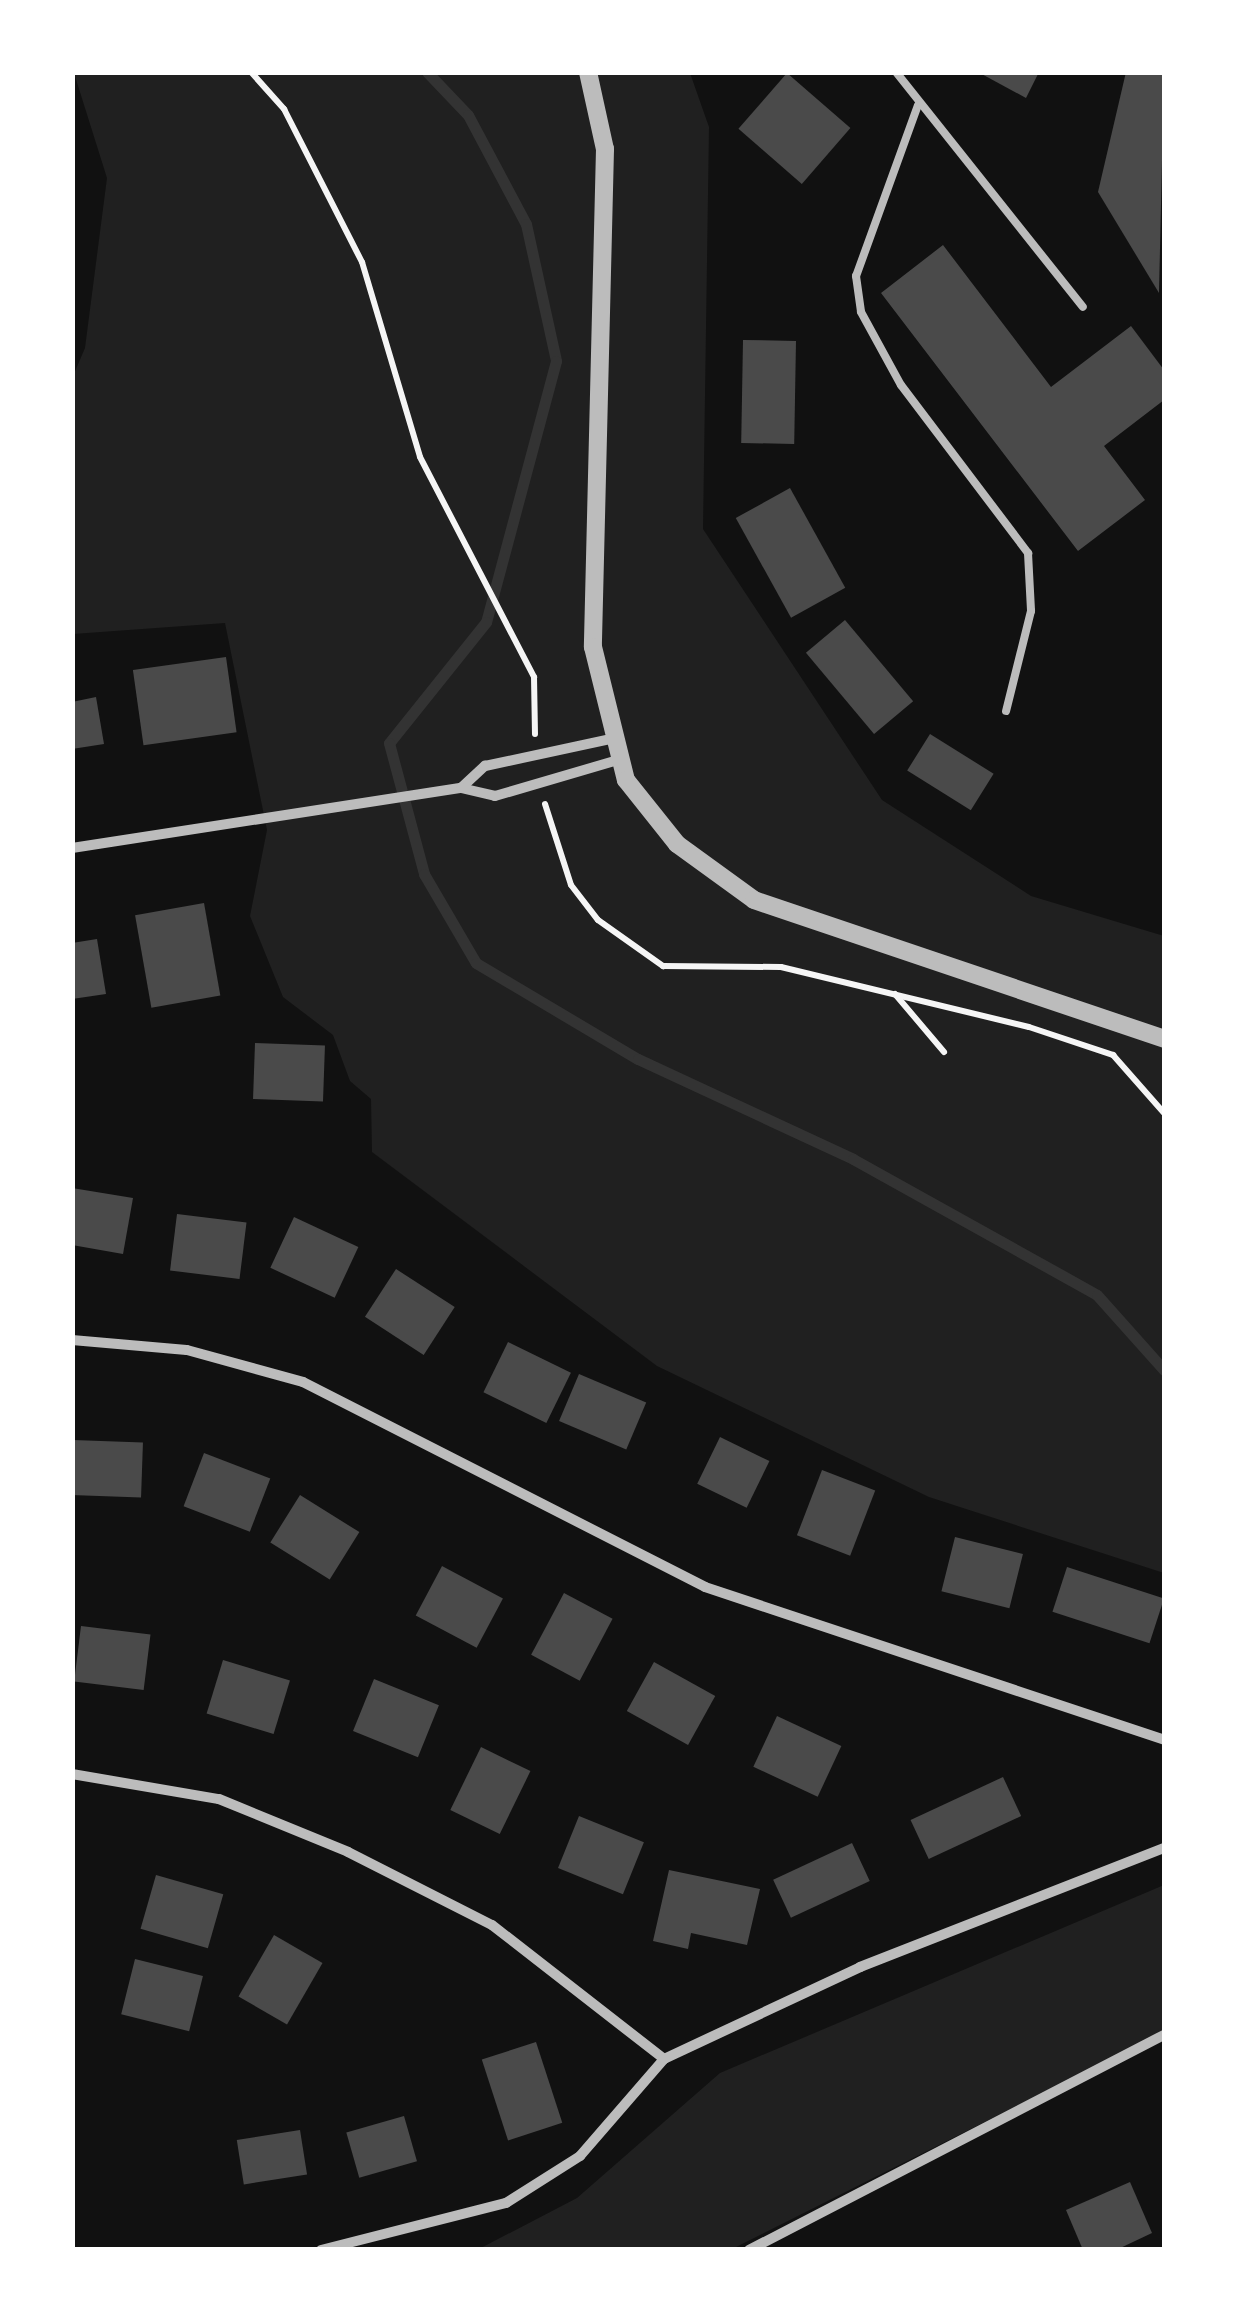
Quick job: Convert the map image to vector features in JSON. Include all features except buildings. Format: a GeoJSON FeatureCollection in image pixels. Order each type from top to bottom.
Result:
{"type":"FeatureCollection","features":[{"type":"Feature","properties":{"kind":"street"},"geometry":{"type":"LineString","coordinates":[[588,72],[605,149],[593,647],[618,760],[676,844],[754,900],[1164,1039]]}},
{"type":"Feature","properties":{"kind":"street"},"geometry":{"type":"LineString","coordinates":[[461,788],[485,766],[611,739]]}},
{"type":"Feature","properties":{"kind":"street"},"geometry":{"type":"LineString","coordinates":[[72,848],[461,788],[495,796],[618,760]]}},
{"type":"Feature","properties":{"kind":"street"},"geometry":{"type":"LineString","coordinates":[[72,1340],[187,1350],[302,1382],[704,1587],[1164,1740]]}},
{"type":"Feature","properties":{"kind":"street"},"geometry":{"type":"LineString","coordinates":[[72,1774],[219,1799],[348,1852],[492,1925],[664,2059]]}},
{"type":"Feature","properties":{"kind":"street"},"geometry":{"type":"LineString","coordinates":[[321,2250],[506,2203],[580,2156],[664,2059],[860,1966],[1164,1848]]}},
{"type":"Feature","properties":{"kind":"street"},"geometry":{"type":"LineString","coordinates":[[749,2250],[1164,2035]]}},
{"type":"Feature","properties":{"kind":"lane"},"geometry":{"type":"LineString","coordinates":[[896,72],[918,106],[1083,306]]}},
{"type":"Feature","properties":{"kind":"lane"},"geometry":{"type":"LineString","coordinates":[[918,106],[856,276],[859,294],[901,385],[1028,553],[1030,611],[1006,712]]}},
{"type":"Feature","properties":{"kind":"path"},"geometry":{"type":"LineString","coordinates":[[251,72],[284,109],[362,262],[420,457],[467,536],[526,658],[534,745]]}},
{"type":"Feature","properties":{"kind":"path"},"geometry":{"type":"LineString","coordinates":[[544,804],[572,885],[598,920],[650,959],[701,972],[781,967],[894,993],[1113,1055],[1164,1113]]}},
{"type":"Feature","properties":{"kind":"path"},"geometry":{"type":"LineString","coordinates":[[894,993],[944,1052]]}},
{"type":"Feature","properties":{"kind":"shaded area"},"geometry":{"type":"Polygon","coordinates":[[[74,73],[690,73],[709,127],[703,529],[882,800],[1031,896],[1164,936],[1164,1573],[929,1497],[657,1366],[372,1152],[371,1099],[350,1081],[333,1035],[283,997],[250,916],[267,830],[225,623],[73,634],[73,376],[85,348],[107,178],[74,73]]]}},
{"type":"Feature","properties":{"kind":"shaded area"},"geometry":{"type":"Polygon","coordinates":[[[1164,1885],[1164,2032],[732,2249],[477,2250],[577,2198],[720,2073],[1164,1885]]]}},
{"type":"Feature","properties":{"kind":"waterway"},"geometry":{"type":"LineString","coordinates":[[427,72],[468,115],[526,224],[556,361],[486,622],[389,743],[424,874],[476,963],[638,1059],[853,1159],[1097,1295],[1164,1370]]}}]}
